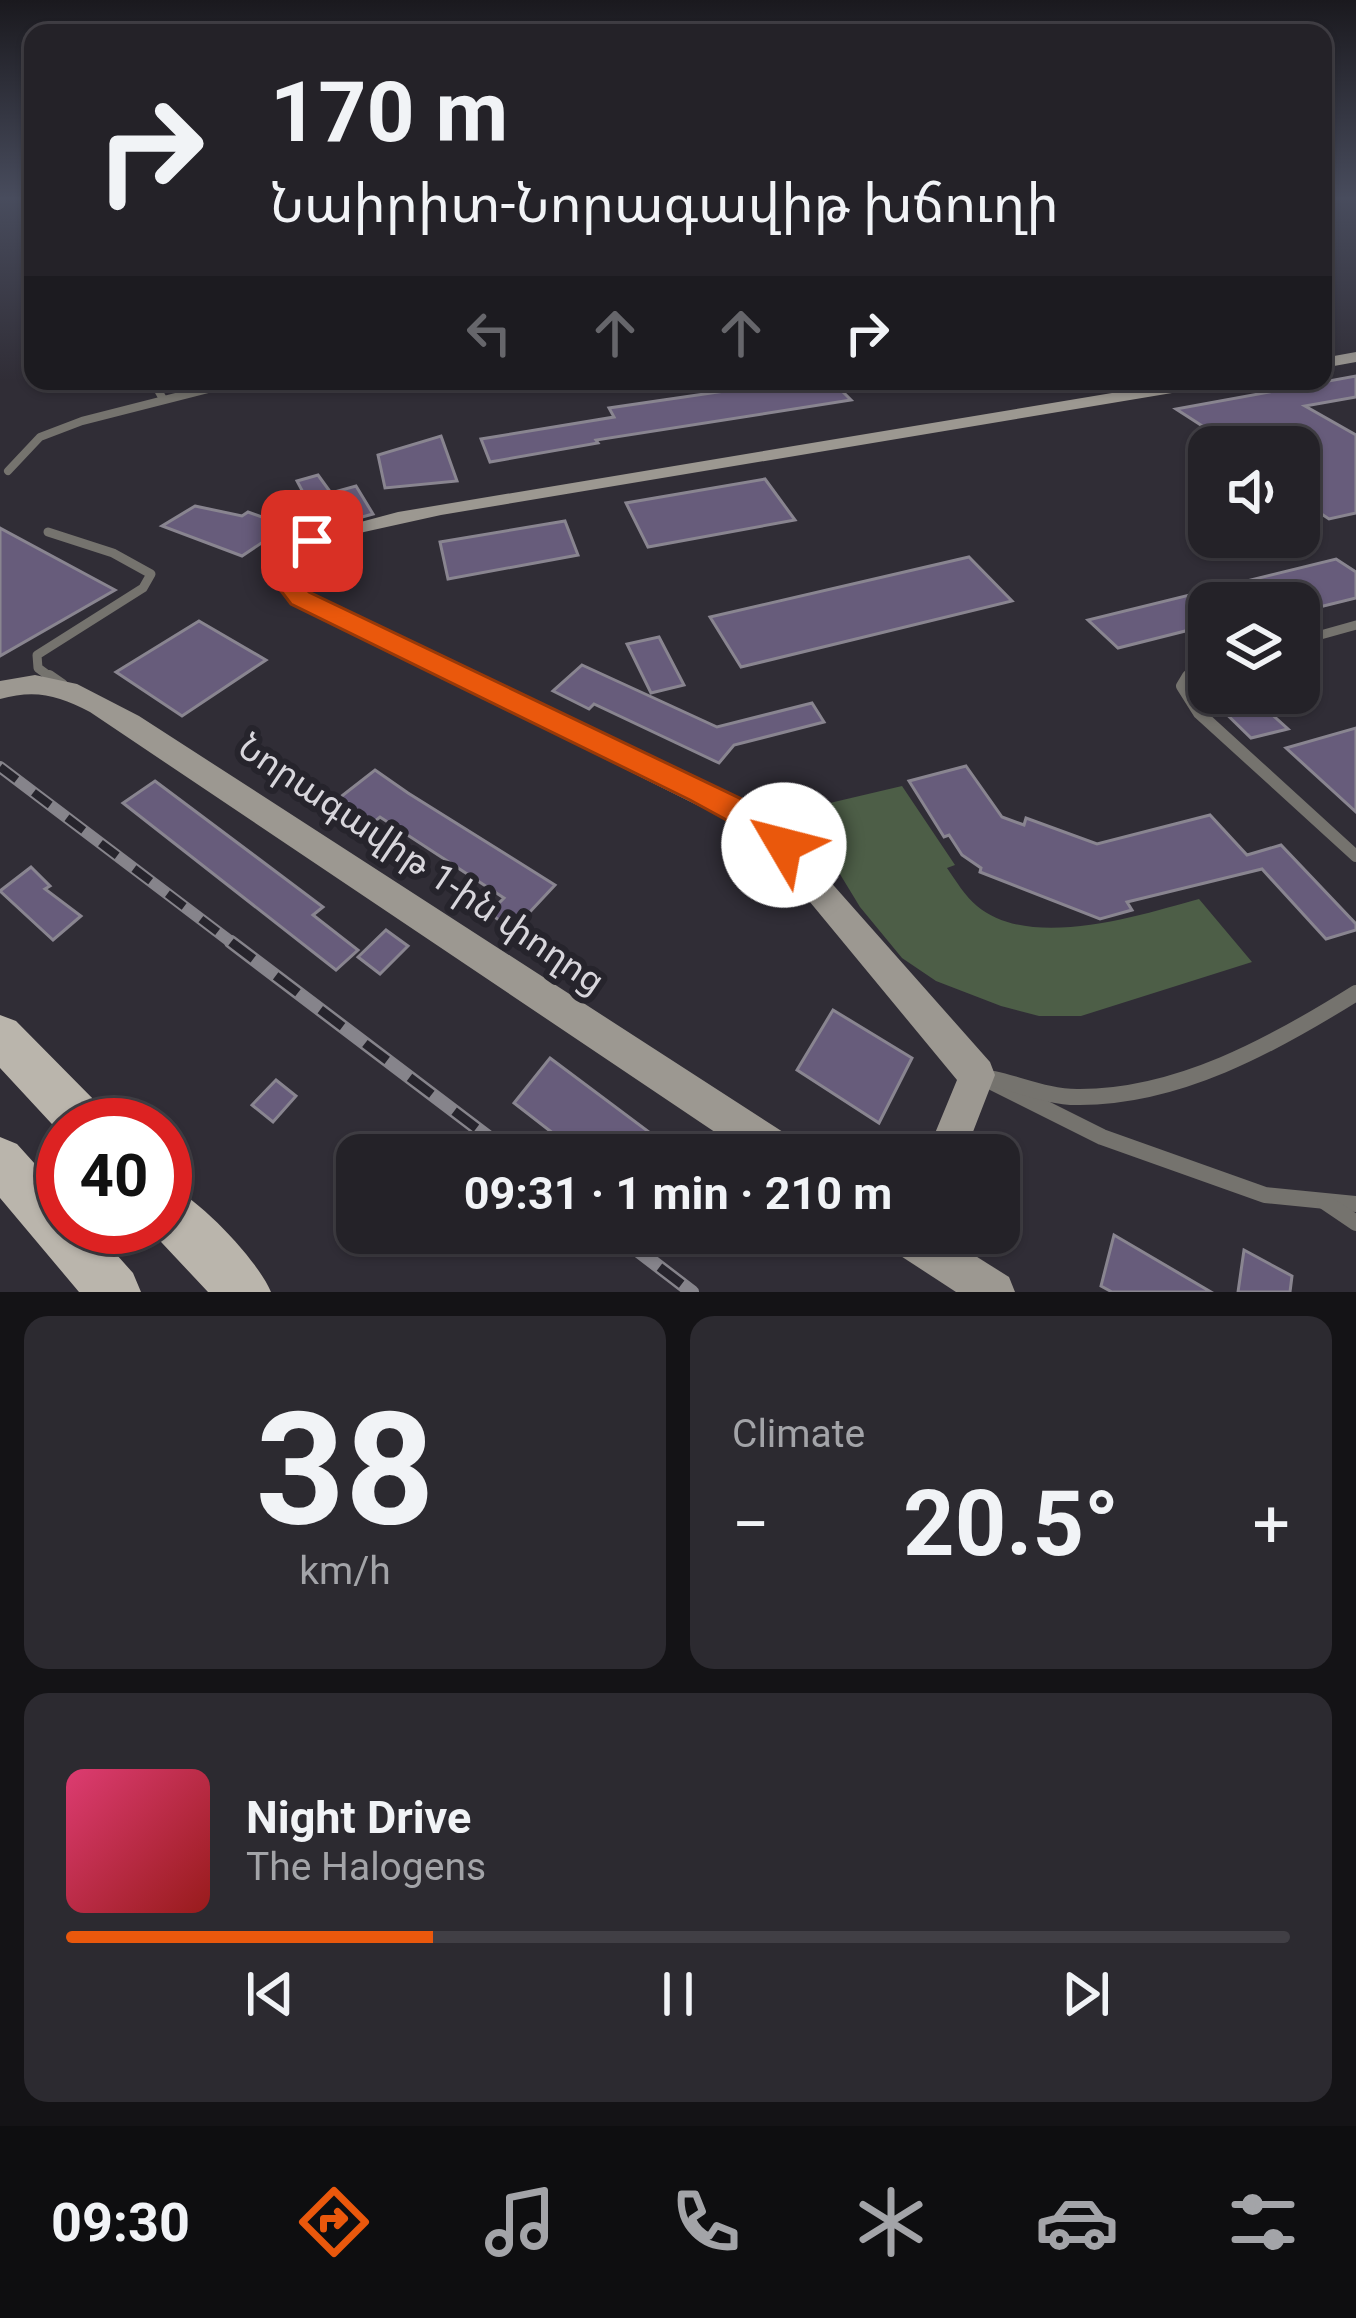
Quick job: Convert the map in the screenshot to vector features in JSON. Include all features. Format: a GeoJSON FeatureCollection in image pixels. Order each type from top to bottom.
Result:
{"type":"FeatureCollection","features":[{"type":"Feature","properties":{"kind":"main road"},"geometry":{"type":"LineString","coordinates":[[0,1036],[59,1098]]}},
{"type":"Feature","properties":{"kind":"main road"},"geometry":{"type":"LineString","coordinates":[[0,1161],[114,1292]]}},
{"type":"Feature","properties":{"kind":"main road"},"geometry":{"type":"LineString","coordinates":[[192,1237],[244,1292]]}},
{"type":"Feature","properties":{"kind":"street"},"geometry":{"type":"LineString","coordinates":[[953,1134],[977,1075],[918,1014],[804,866],[764,824],[300,598],[288,583],[286,554],[312,541],[370,526],[500,501],[1160,390]]}},
{"type":"Feature","properties":{"kind":"street","name":"Նորագավիթ 1-ին փողոց"},"geometry":{"type":"LineString","coordinates":[[0,690],[22,682],[64,687],[130,723],[750,1134]]}},
{"type":"Feature","properties":{"kind":"street"},"geometry":{"type":"LineString","coordinates":[[937,1254],[994,1292]]}},
{"type":"Feature","properties":{"kind":"lane"},"geometry":{"type":"LineString","coordinates":[[158,390],[163,399]]}},
{"type":"Feature","properties":{"kind":"lane"},"geometry":{"type":"LineString","coordinates":[[8,471],[40,437],[201,390]]}},
{"type":"Feature","properties":{"kind":"lane"},"geometry":{"type":"LineString","coordinates":[[48,532],[113,553],[151,574],[143,588],[37,655],[38,668],[64,687]]}},
{"type":"Feature","properties":{"kind":"lane"},"geometry":{"type":"LineString","coordinates":[[1320,635],[1356,625]]}},
{"type":"Feature","properties":{"kind":"lane"},"geometry":{"type":"LineString","coordinates":[[1200,714],[1356,856]]}},
{"type":"Feature","properties":{"kind":"lane"},"geometry":{"type":"LineString","coordinates":[[977,1075],[1076,1097],[1141,1088],[1260,1050],[1354,998]]}},
{"type":"Feature","properties":{"kind":"lane"},"geometry":{"type":"LineString","coordinates":[[977,1075],[1123,1144],[1265,1195],[1356,1204]]}},
{"type":"Feature","properties":{"kind":"lane"},"geometry":{"type":"LineString","coordinates":[[1322,1200],[1356,1222]]}},
{"type":"Feature","properties":{"kind":"green space"},"geometry":{"type":"Polygon","coordinates":[[[902,786],[955,865],[947,868],[961,888],[977,906],[1000,919],[1026,926],[1086,925],[1199,899],[1252,962],[1081,1016],[1039,1016],[936,981],[902,958],[860,907],[810,825],[817,806],[902,786]]]}},
{"type":"Feature","properties":{"kind":"building"},"geometry":{"type":"Polygon","coordinates":[[[1356,376],[1356,397],[1305,406],[1356,435],[1356,513],[1329,519],[1320,513],[1320,426],[1202,426],[1176,409],[1280,390],[1332,390],[1332,380],[1356,376]]]}},
{"type":"Feature","properties":{"kind":"building"},"geometry":{"type":"Polygon","coordinates":[[[732,390],[841,390],[851,400],[596,440],[598,443],[490,462],[481,439],[614,417],[609,408],[732,390]]]}},
{"type":"Feature","properties":{"kind":"building"},"geometry":{"type":"Polygon","coordinates":[[[441,436],[457,481],[385,488],[378,455],[441,436]]]}},
{"type":"Feature","properties":{"kind":"building"},"geometry":{"type":"Polygon","coordinates":[[[318,475],[331,493],[356,486],[373,514],[322,528],[297,481],[318,475]]]}},
{"type":"Feature","properties":{"kind":"building"},"geometry":{"type":"Polygon","coordinates":[[[765,479],[795,520],[648,547],[626,503],[765,479]]]}},
{"type":"Feature","properties":{"kind":"building"},"geometry":{"type":"Polygon","coordinates":[[[195,506],[242,516],[248,512],[287,526],[242,556],[162,526],[195,506]]]}},
{"type":"Feature","properties":{"kind":"building"},"geometry":{"type":"Polygon","coordinates":[[[565,521],[578,555],[448,579],[440,542],[565,521]]]}},
{"type":"Feature","properties":{"kind":"building"},"geometry":{"type":"Polygon","coordinates":[[[0,528],[115,590],[0,656],[0,528]]]}},
{"type":"Feature","properties":{"kind":"building"},"geometry":{"type":"Polygon","coordinates":[[[969,557],[1012,601],[741,667],[710,617],[969,557]]]}},
{"type":"Feature","properties":{"kind":"building"},"geometry":{"type":"Polygon","coordinates":[[[1336,559],[1356,572],[1356,598],[1320,607],[1320,582],[1242,582],[1336,559]]]}},
{"type":"Feature","properties":{"kind":"building"},"geometry":{"type":"Polygon","coordinates":[[[1188,595],[1188,630],[1118,648],[1088,620],[1188,595]]]}},
{"type":"Feature","properties":{"kind":"building"},"geometry":{"type":"Polygon","coordinates":[[[199,621],[266,660],[182,716],[116,672],[199,621]]]}},
{"type":"Feature","properties":{"kind":"building"},"geometry":{"type":"Polygon","coordinates":[[[659,637],[684,685],[651,693],[627,644],[659,637]]]}},
{"type":"Feature","properties":{"kind":"building"},"geometry":{"type":"Polygon","coordinates":[[[582,665],[717,727],[812,703],[824,722],[734,745],[719,763],[594,704],[589,709],[553,691],[582,665]]]}},
{"type":"Feature","properties":{"kind":"building"},"geometry":{"type":"Polygon","coordinates":[[[1226,714],[1271,714],[1288,729],[1251,738],[1226,714]]]}},
{"type":"Feature","properties":{"kind":"building"},"geometry":{"type":"Polygon","coordinates":[[[1356,728],[1356,812],[1286,748],[1356,728]]]}},
{"type":"Feature","properties":{"kind":"building"},"geometry":{"type":"Polygon","coordinates":[[[966,766],[1002,817],[1024,825],[1026,818],[1097,844],[1210,815],[1247,855],[1281,845],[1356,924],[1356,930],[1326,939],[1262,869],[1127,902],[1132,910],[1100,919],[980,872],[949,835],[944,837],[909,781],[966,766]]]}},
{"type":"Feature","properties":{"kind":"building"},"geometry":{"type":"Polygon","coordinates":[[[375,770],[555,885],[513,930],[489,913],[504,898],[380,817],[364,830],[329,806],[375,770]]]}},
{"type":"Feature","properties":{"kind":"building"},"geometry":{"type":"Polygon","coordinates":[[[155,781],[323,907],[313,915],[358,950],[336,970],[123,803],[155,781]]]}},
{"type":"Feature","properties":{"kind":"building"},"geometry":{"type":"Polygon","coordinates":[[[31,867],[50,886],[45,889],[81,916],[53,940],[0,891],[31,867]]]}},
{"type":"Feature","properties":{"kind":"building"},"geometry":{"type":"Polygon","coordinates":[[[386,930],[408,946],[380,974],[358,957],[386,930]]]}},
{"type":"Feature","properties":{"kind":"building"},"geometry":{"type":"Polygon","coordinates":[[[833,1010],[912,1058],[879,1123],[797,1070],[833,1010]]]}},
{"type":"Feature","properties":{"kind":"building"},"geometry":{"type":"Polygon","coordinates":[[[550,1058],[652,1134],[554,1134],[514,1103],[550,1058]]]}},
{"type":"Feature","properties":{"kind":"building"},"geometry":{"type":"Polygon","coordinates":[[[276,1080],[296,1096],[273,1122],[252,1105],[276,1080]]]}},
{"type":"Feature","properties":{"kind":"building"},"geometry":{"type":"Polygon","coordinates":[[[1114,1235],[1211,1292],[1112,1292],[1101,1286],[1114,1235]]]}},
{"type":"Feature","properties":{"kind":"building"},"geometry":{"type":"Polygon","coordinates":[[[1244,1250],[1292,1276],[1290,1292],[1238,1292],[1244,1250]]]}},
{"type":"Feature","properties":{"kind":"railway"},"geometry":{"type":"LineString","coordinates":[[0,767],[235,945]]}},
{"type":"Feature","properties":{"kind":"railway"},"geometry":{"type":"LineString","coordinates":[[231,942],[484,1134]]}},
{"type":"Feature","properties":{"kind":"railway"},"geometry":{"type":"LineString","coordinates":[[642,1254],[692,1292]]}},
{"type":"Feature","properties":{"kind":"route"},"geometry":{"type":"LineString","coordinates":[[312,541],[286,554],[288,583],[300,598],[702,791],[764,824],[784,845]]}}]}
